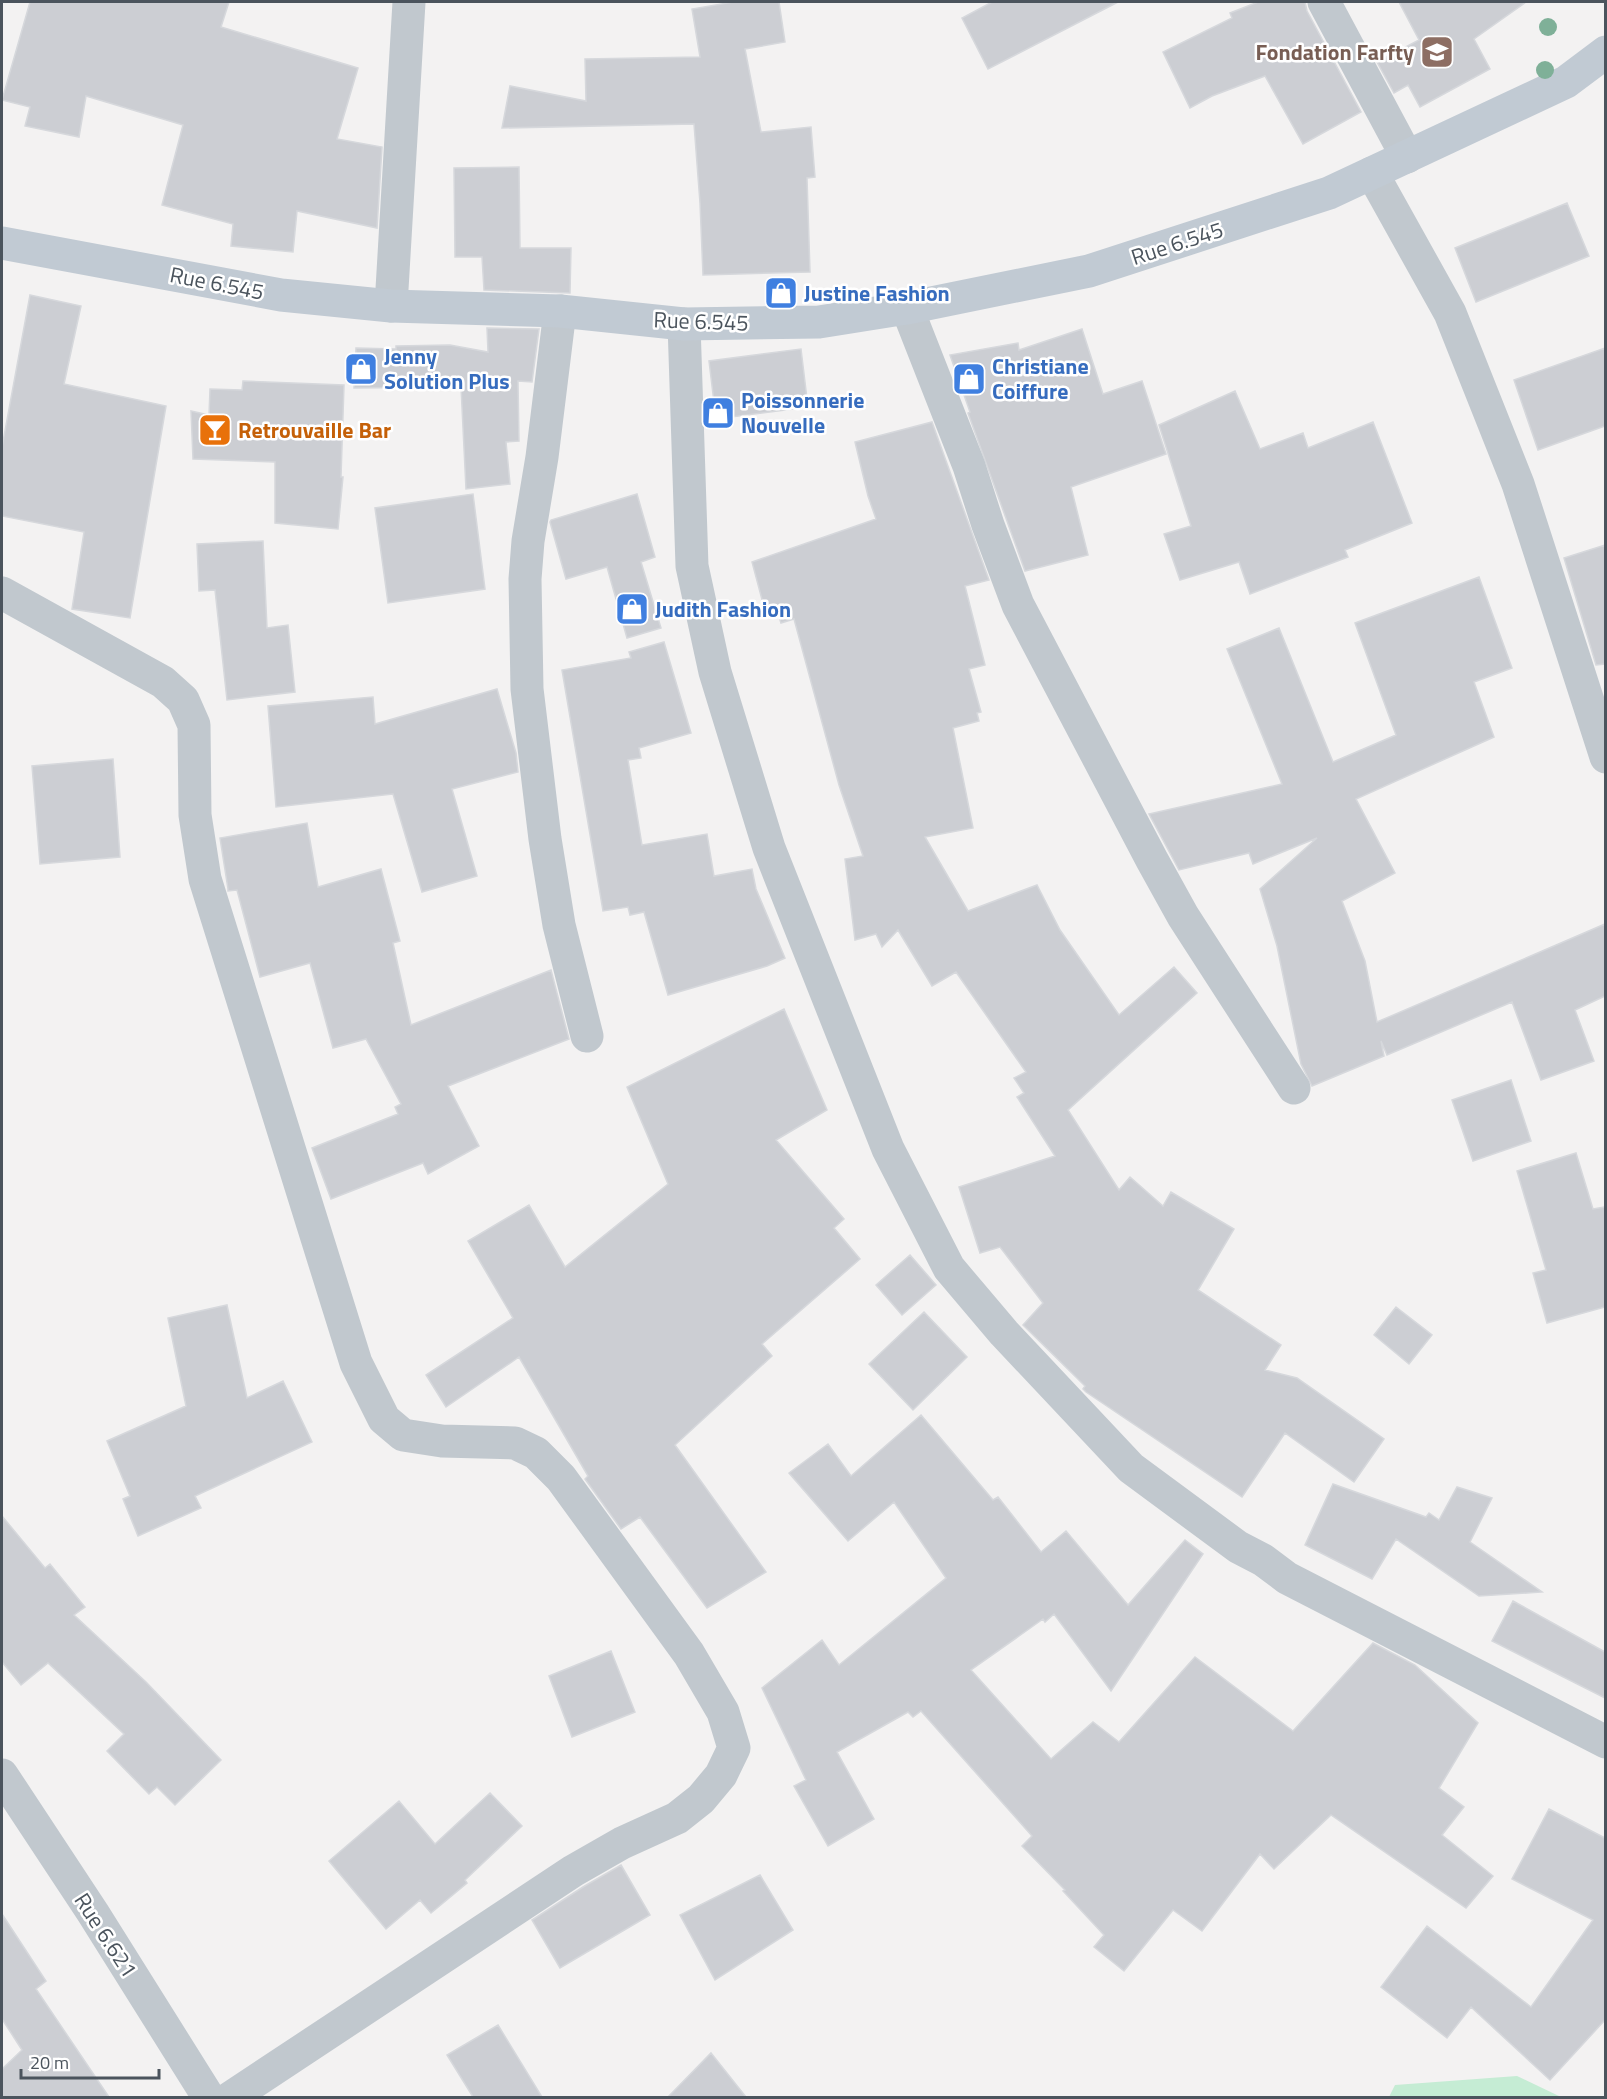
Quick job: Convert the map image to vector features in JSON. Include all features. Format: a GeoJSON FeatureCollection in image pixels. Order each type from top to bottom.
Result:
{"type":"FeatureCollection","features":[{"type":"Feature","properties":{"kind":"street"},"geometry":{"type":"LineString","coordinates":[[391,306],[409,2]]}},
{"type":"Feature","properties":{"kind":"street"},"geometry":{"type":"LineString","coordinates":[[1324,2],[1407,157]]}},
{"type":"Feature","properties":{"kind":"street","name":"Rue 6.545"},"geometry":{"type":"LineString","coordinates":[[2,243],[281,295],[391,306],[560,310],[684,324],[819,322],[907,308],[1089,272],[1329,193],[1566,82],[1605,52]]}},
{"type":"Feature","properties":{"kind":"street"},"geometry":{"type":"LineString","coordinates":[[1372,173],[1454,323],[1518,484],[1605,757]]}},
{"type":"Feature","properties":{"kind":"street"},"geometry":{"type":"LineString","coordinates":[[907,308],[950,423],[969,466],[1018,605],[1178,906],[1294,1088]]}},
{"type":"Feature","properties":{"kind":"street"},"geometry":{"type":"LineString","coordinates":[[560,310],[528,541],[525,579],[527,689],[545,839],[559,925],[587,1036]]}},
{"type":"Feature","properties":{"kind":"street"},"geometry":{"type":"LineString","coordinates":[[684,324],[692,566],[716,672],[769,848],[810,953],[888,1149],[949,1268],[1004,1333],[1131,1468],[1238,1547],[1263,1560],[1297,1583],[1605,1742]]}},
{"type":"Feature","properties":{"kind":"street"},"geometry":{"type":"LineString","coordinates":[[2,593],[163,682],[183,700],[194,725],[195,815],[205,879],[356,1363],[384,1419],[403,1435],[442,1441],[515,1443],[536,1453],[561,1478],[689,1654],[723,1712],[734,1748],[722,1775],[701,1799],[677,1818],[622,1843],[573,1871],[230,2097]]}},
{"type":"Feature","properties":{"kind":"street","name":"Rue 6.621"},"geometry":{"type":"LineString","coordinates":[[2,1775],[93,1912],[209,2097]]}},
{"type":"Feature","properties":{"kind":"green space"},"geometry":{"type":"Polygon","coordinates":[[[1517,2076],[1561,2097],[1389,2097],[1395,2085],[1517,2076]]]}},
{"type":"Feature","properties":{"kind":"building"},"geometry":{"type":"Polygon","coordinates":[[[30,2],[229,2],[221,27],[358,68],[337,139],[382,147],[377,228],[297,211],[293,252],[231,246],[233,224],[162,205],[183,125],[86,96],[79,137],[25,126],[30,107],[2,100],[30,2]]]}},
{"type":"Feature","properties":{"kind":"building"},"geometry":{"type":"Polygon","coordinates":[[[733,2],[779,2],[785,42],[745,49],[761,132],[811,127],[815,177],[807,178],[810,272],[703,275],[694,124],[502,128],[510,86],[586,101],[585,59],[700,57],[692,9],[733,2]]]}},
{"type":"Feature","properties":{"kind":"building"},"geometry":{"type":"Polygon","coordinates":[[[992,2],[1118,2],[988,69],[962,18],[992,2]]]}},
{"type":"Feature","properties":{"kind":"building"},"geometry":{"type":"Polygon","coordinates":[[[1258,2],[1305,2],[1307,11],[1361,112],[1303,144],[1265,76],[1212,96],[1190,108],[1163,52],[1232,18],[1230,13],[1258,2]]]}},
{"type":"Feature","properties":{"kind":"building"},"geometry":{"type":"Polygon","coordinates":[[[1399,2],[1526,2],[1474,39],[1490,69],[1420,107],[1408,85],[1394,93],[1377,62],[1419,40],[1399,2]]]}},
{"type":"Feature","properties":{"kind":"building"},"geometry":{"type":"Polygon","coordinates":[[[519,167],[520,248],[571,248],[570,293],[484,290],[482,257],[455,257],[454,168],[519,167]]]}},
{"type":"Feature","properties":{"kind":"building"},"geometry":{"type":"Polygon","coordinates":[[[1567,203],[1589,256],[1476,302],[1455,248],[1567,203]]]}},
{"type":"Feature","properties":{"kind":"building"},"geometry":{"type":"Polygon","coordinates":[[[30,295],[81,306],[64,384],[166,406],[130,618],[72,609],[84,532],[2,516],[2,447],[30,295]]]}},
{"type":"Feature","properties":{"kind":"building"},"geometry":{"type":"Polygon","coordinates":[[[487,328],[539,329],[532,382],[518,381],[519,441],[506,442],[510,484],[466,489],[461,387],[354,388],[356,348],[396,349],[396,346],[450,345],[488,352],[487,328]]]}},
{"type":"Feature","properties":{"kind":"building"},"geometry":{"type":"Polygon","coordinates":[[[1082,329],[1103,394],[1142,381],[1166,454],[1071,487],[1088,555],[1025,571],[968,413],[970,412],[950,355],[1018,343],[1019,350],[1082,329]]]}},
{"type":"Feature","properties":{"kind":"building"},"geometry":{"type":"Polygon","coordinates":[[[1605,348],[1605,426],[1538,450],[1514,380],[1605,348]]]}},
{"type":"Feature","properties":{"kind":"building"},"geometry":{"type":"Polygon","coordinates":[[[801,349],[808,407],[716,419],[709,361],[801,349]]]}},
{"type":"Feature","properties":{"kind":"building"},"geometry":{"type":"Polygon","coordinates":[[[243,381],[344,385],[341,477],[343,477],[338,529],[275,523],[275,462],[193,459],[191,411],[209,415],[210,389],[242,390],[243,381]]]}},
{"type":"Feature","properties":{"kind":"building"},"geometry":{"type":"Polygon","coordinates":[[[1235,391],[1260,449],[1303,433],[1308,448],[1373,422],[1412,523],[1345,550],[1348,557],[1250,594],[1239,562],[1180,580],[1164,534],[1191,526],[1159,425],[1235,391]]]}},
{"type":"Feature","properties":{"kind":"building"},"geometry":{"type":"Polygon","coordinates":[[[932,422],[989,580],[965,586],[985,665],[969,669],[981,712],[977,713],[979,721],[953,728],[973,828],[925,837],[968,911],[1037,885],[1060,930],[1119,1015],[1174,967],[1197,993],[1068,1110],[1119,1190],[1130,1177],[1163,1206],[1171,1192],[1234,1229],[1198,1290],[1281,1345],[1265,1370],[1297,1378],[1384,1439],[1354,1482],[1285,1433],[1242,1497],[1086,1392],[1083,1389],[1085,1386],[1023,1325],[1043,1303],[1000,1247],[980,1253],[959,1187],[1055,1156],[1017,1097],[1024,1093],[1014,1078],[1026,1072],[956,972],[932,986],[898,930],[882,947],[876,934],[855,940],[845,859],[863,856],[839,785],[794,619],[781,623],[775,604],[764,607],[752,562],[876,519],[855,442],[932,422]]]}},
{"type":"Feature","properties":{"kind":"building"},"geometry":{"type":"Polygon","coordinates":[[[473,494],[485,589],[388,603],[375,508],[473,494]]]}},
{"type":"Feature","properties":{"kind":"building"},"geometry":{"type":"Polygon","coordinates":[[[637,494],[655,557],[641,562],[661,628],[627,638],[607,567],[566,579],[550,522],[637,494]]]}},
{"type":"Feature","properties":{"kind":"building"},"geometry":{"type":"Polygon","coordinates":[[[263,541],[267,628],[288,625],[295,692],[227,700],[215,590],[199,591],[197,544],[263,541]]]}},
{"type":"Feature","properties":{"kind":"building"},"geometry":{"type":"Polygon","coordinates":[[[1605,545],[1605,664],[1596,665],[1564,558],[1605,545]]]}},
{"type":"Feature","properties":{"kind":"building"},"geometry":{"type":"Polygon","coordinates":[[[1479,577],[1512,668],[1474,682],[1494,737],[1356,799],[1395,873],[1342,901],[1365,961],[1377,1022],[1605,924],[1605,996],[1575,1010],[1594,1061],[1541,1080],[1512,1002],[1387,1055],[1381,1041],[1384,1056],[1312,1086],[1301,1064],[1277,946],[1260,889],[1317,838],[1253,864],[1249,853],[1179,870],[1149,814],[1282,784],[1227,649],[1279,628],[1333,762],[1396,735],[1355,623],[1479,577]]]}},
{"type":"Feature","properties":{"kind":"building"},"geometry":{"type":"Polygon","coordinates":[[[664,642],[691,733],[639,748],[641,758],[628,760],[642,845],[707,834],[714,876],[752,869],[756,889],[785,958],[767,966],[668,995],[644,912],[630,915],[628,907],[603,911],[562,670],[631,658],[629,652],[664,642]]]}},
{"type":"Feature","properties":{"kind":"building"},"geometry":{"type":"Polygon","coordinates":[[[497,689],[516,753],[518,772],[452,789],[477,876],[422,892],[393,794],[276,807],[268,706],[373,697],[375,724],[497,689]]]}},
{"type":"Feature","properties":{"kind":"building"},"geometry":{"type":"Polygon","coordinates":[[[113,759],[120,857],[40,864],[32,766],[113,759]]]}},
{"type":"Feature","properties":{"kind":"building"},"geometry":{"type":"Polygon","coordinates":[[[307,823],[318,887],[381,869],[400,941],[393,943],[411,1025],[551,970],[569,1039],[448,1086],[479,1146],[428,1174],[423,1163],[331,1199],[312,1148],[398,1114],[395,1107],[401,1104],[366,1039],[333,1048],[310,963],[260,977],[237,890],[228,891],[220,838],[307,823]]]}},
{"type":"Feature","properties":{"kind":"building"},"geometry":{"type":"Polygon","coordinates":[[[784,1009],[827,1110],[776,1140],[844,1219],[834,1228],[860,1259],[762,1344],[772,1356],[675,1445],[766,1572],[707,1608],[640,1517],[621,1529],[585,1479],[588,1476],[519,1357],[446,1407],[426,1375],[513,1318],[468,1241],[529,1205],[565,1267],[668,1184],[627,1087],[784,1009]]]}},
{"type":"Feature","properties":{"kind":"building"},"geometry":{"type":"Polygon","coordinates":[[[1511,1080],[1531,1141],[1473,1161],[1452,1100],[1511,1080]]]}},
{"type":"Feature","properties":{"kind":"building"},"geometry":{"type":"Polygon","coordinates":[[[1576,1153],[1593,1209],[1605,1207],[1605,1307],[1547,1323],[1533,1273],[1546,1270],[1517,1171],[1576,1153]]]}},
{"type":"Feature","properties":{"kind":"building"},"geometry":{"type":"Polygon","coordinates":[[[910,1255],[936,1285],[902,1315],[876,1285],[910,1255]]]}},
{"type":"Feature","properties":{"kind":"building"},"geometry":{"type":"Polygon","coordinates":[[[227,1305],[247,1398],[283,1381],[312,1442],[195,1496],[201,1508],[138,1536],[123,1499],[130,1496],[107,1441],[186,1406],[168,1318],[227,1305]]]}},
{"type":"Feature","properties":{"kind":"building"},"geometry":{"type":"Polygon","coordinates":[[[1396,1307],[1432,1335],[1409,1364],[1374,1335],[1396,1307]]]}},
{"type":"Feature","properties":{"kind":"building"},"geometry":{"type":"Polygon","coordinates":[[[924,1312],[967,1357],[913,1410],[869,1364],[924,1312]]]}},
{"type":"Feature","properties":{"kind":"building"},"geometry":{"type":"Polygon","coordinates":[[[921,1415],[993,1500],[998,1497],[1041,1552],[1066,1531],[1128,1605],[1185,1540],[1203,1554],[1111,1691],[1054,1614],[1045,1622],[1043,1619],[971,1670],[1051,1759],[1093,1722],[1119,1742],[1195,1657],[1293,1731],[1373,1643],[1415,1665],[1478,1723],[1439,1788],[1464,1807],[1442,1835],[1493,1876],[1466,1908],[1331,1815],[1274,1869],[1260,1854],[1202,1931],[1173,1910],[1124,1971],[1094,1947],[1104,1935],[1063,1891],[1065,1890],[1022,1846],[1032,1836],[921,1711],[913,1717],[908,1712],[837,1752],[874,1819],[828,1846],[794,1786],[806,1780],[762,1688],[822,1640],[839,1665],[946,1578],[894,1502],[848,1541],[789,1473],[828,1444],[851,1476],[921,1415]]]}},
{"type":"Feature","properties":{"kind":"building"},"geometry":{"type":"Polygon","coordinates":[[[1333,1484],[1426,1517],[1429,1513],[1439,1520],[1457,1487],[1492,1498],[1470,1542],[1542,1592],[1479,1596],[1396,1539],[1372,1579],[1305,1545],[1333,1484]]]}},
{"type":"Feature","properties":{"kind":"building"},"geometry":{"type":"Polygon","coordinates":[[[2,1516],[45,1568],[50,1564],[85,1607],[74,1615],[146,1682],[221,1760],[175,1805],[157,1787],[149,1794],[107,1751],[124,1734],[48,1663],[21,1685],[2,1662],[2,1516]]]}},
{"type":"Feature","properties":{"kind":"building"},"geometry":{"type":"Polygon","coordinates":[[[1513,1601],[1605,1652],[1605,1698],[1492,1641],[1513,1601]]]}},
{"type":"Feature","properties":{"kind":"building"},"geometry":{"type":"Polygon","coordinates":[[[611,1651],[635,1712],[572,1737],[549,1676],[611,1651]]]}},
{"type":"Feature","properties":{"kind":"building"},"geometry":{"type":"Polygon","coordinates":[[[490,1793],[522,1826],[465,1880],[467,1883],[431,1913],[420,1900],[386,1929],[329,1861],[399,1801],[435,1844],[490,1793]]]}},
{"type":"Feature","properties":{"kind":"building"},"geometry":{"type":"Polygon","coordinates":[[[1549,1809],[1605,1838],[1605,2020],[1550,2080],[1471,2007],[1447,2038],[1381,1987],[1427,1926],[1531,2007],[1593,1920],[1512,1879],[1549,1809]]]}},
{"type":"Feature","properties":{"kind":"building"},"geometry":{"type":"Polygon","coordinates":[[[621,1865],[650,1915],[560,1968],[532,1920],[621,1865]]]}},
{"type":"Feature","properties":{"kind":"building"},"geometry":{"type":"Polygon","coordinates":[[[760,1875],[793,1930],[715,1980],[680,1915],[760,1875]]]}},
{"type":"Feature","properties":{"kind":"building"},"geometry":{"type":"Polygon","coordinates":[[[2,1914],[46,1981],[36,1989],[109,2097],[2,2097],[2,2069],[22,2050],[2,2019],[2,1914]]]}},
{"type":"Feature","properties":{"kind":"building"},"geometry":{"type":"Polygon","coordinates":[[[498,2025],[542,2097],[473,2097],[447,2055],[498,2025]]]}},
{"type":"Feature","properties":{"kind":"building"},"geometry":{"type":"Polygon","coordinates":[[[711,2053],[746,2097],[668,2097],[711,2053]]]}},
{"type":"Feature","properties":{"kind":"place","name":"Fondation Farfty"},"geometry":{"type":"Point","coordinates":[1437,52]}},
{"type":"Feature","properties":{"kind":"place","name":"Justine Fashion"},"geometry":{"type":"Point","coordinates":[781,293]}},
{"type":"Feature","properties":{"kind":"place","name":"Jenny Solution Plus"},"geometry":{"type":"Point","coordinates":[361,369]}},
{"type":"Feature","properties":{"kind":"place","name":"Christiane Coiffure"},"geometry":{"type":"Point","coordinates":[969,379]}},
{"type":"Feature","properties":{"kind":"place","name":"Poissonnerie Nouvelle"},"geometry":{"type":"Point","coordinates":[718,413]}},
{"type":"Feature","properties":{"kind":"place","name":"Retrouvaille Bar"},"geometry":{"type":"Point","coordinates":[215,430]}},
{"type":"Feature","properties":{"kind":"place","name":"Judith Fashion"},"geometry":{"type":"Point","coordinates":[632,609]}}]}
